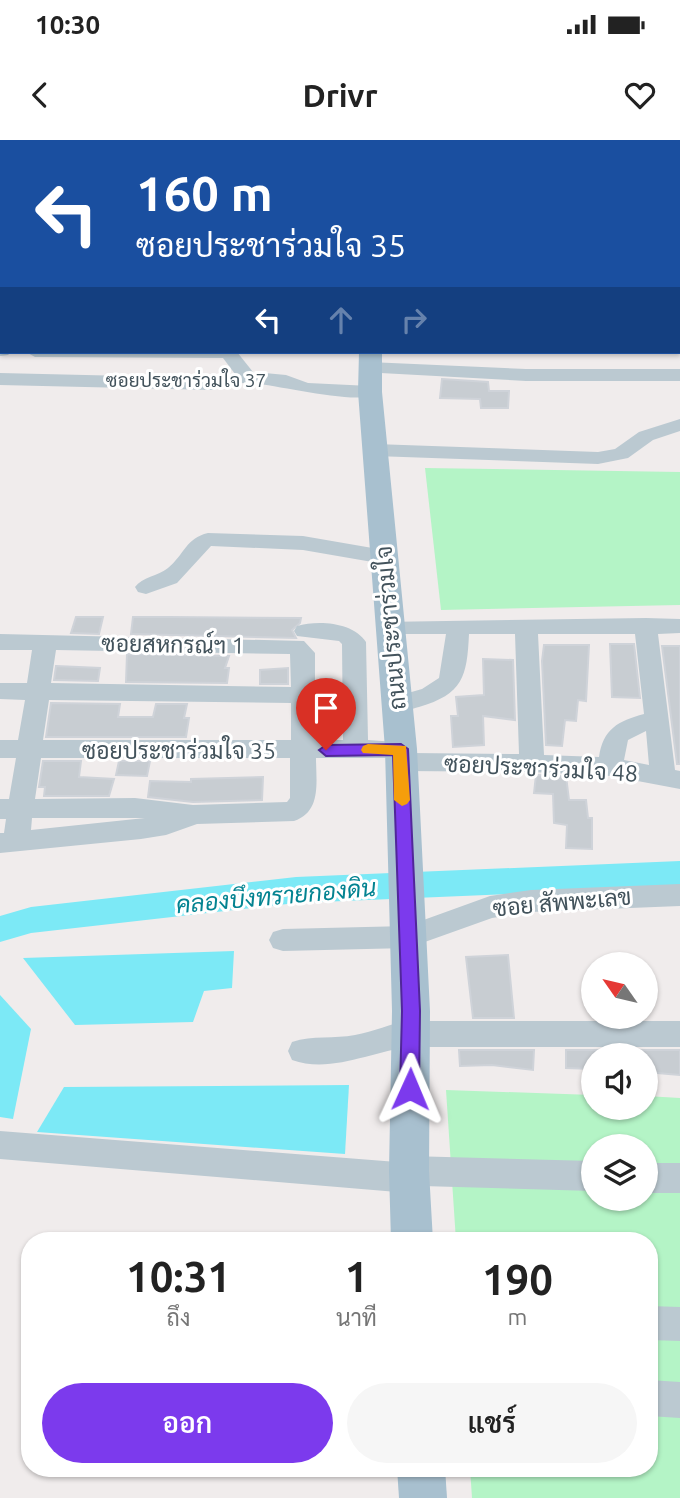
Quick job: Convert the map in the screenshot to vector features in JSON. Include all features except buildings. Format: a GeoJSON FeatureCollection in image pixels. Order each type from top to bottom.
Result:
{"type":"FeatureCollection","features":[{"type":"Feature","properties":{"kind":"main road","name":"ถนนประชาร่วมใจ"},"geometry":{"type":"LineString","coordinates":[[370,373],[401,755],[411,1034],[409,1175],[412,1232]]}},
{"type":"Feature","properties":{"kind":"main road"},"geometry":{"type":"LineString","coordinates":[[422,1477],[423,1498]]}},
{"type":"Feature","properties":{"kind":"street"},"geometry":{"type":"LineString","coordinates":[[230,354],[247,377]]}},
{"type":"Feature","properties":{"kind":"street","name":"ซอยประชาร่วมใจ 37"},"geometry":{"type":"LineString","coordinates":[[0,379],[214,384],[247,377],[286,381],[305,388],[370,373],[474,373]]}},
{"type":"Feature","properties":{"kind":"street"},"geometry":{"type":"LineString","coordinates":[[474,373],[680,375]]}},
{"type":"Feature","properties":{"kind":"street"},"geometry":{"type":"LineString","coordinates":[[474,373],[480,379],[492,383],[530,384]]}},
{"type":"Feature","properties":{"kind":"street"},"geometry":{"type":"LineString","coordinates":[[375,450],[598,458],[621,454],[646,436],[680,425]]}},
{"type":"Feature","properties":{"kind":"street"},"geometry":{"type":"LineString","coordinates":[[146,587],[169,579],[182,568],[198,543],[208,539],[303,543],[384,557]]}},
{"type":"Feature","properties":{"kind":"street"},"geometry":{"type":"LineString","coordinates":[[646,625],[656,720],[672,778]]}},
{"type":"Feature","properties":{"kind":"street"},"geometry":{"type":"LineString","coordinates":[[390,627],[680,626]]}},
{"type":"Feature","properties":{"kind":"street"},"geometry":{"type":"LineString","coordinates":[[397,705],[437,694],[444,689],[455,667],[458,627]]}},
{"type":"Feature","properties":{"kind":"street"},"geometry":{"type":"LineString","coordinates":[[526,627],[532,763]]}},
{"type":"Feature","properties":{"kind":"street"},"geometry":{"type":"LineString","coordinates":[[10,809],[135,808],[195,814],[294,811],[303,800],[303,640],[345,634],[354,642],[356,750]]}},
{"type":"Feature","properties":{"kind":"street","name":"ซอยสหกรณ์ฯ 1"},"geometry":{"type":"LineString","coordinates":[[45,644],[105,642],[292,646],[303,640]]}},
{"type":"Feature","properties":{"kind":"street"},"geometry":{"type":"LineString","coordinates":[[0,642],[45,644],[28,750],[10,809],[8,842],[141,829],[166,825],[195,814]]}},
{"type":"Feature","properties":{"kind":"street"},"geometry":{"type":"LineString","coordinates":[[0,691],[304,695]]}},
{"type":"Feature","properties":{"kind":"street"},"geometry":{"type":"LineString","coordinates":[[611,767],[612,744],[616,736],[636,725],[656,720]]}},
{"type":"Feature","properties":{"kind":"street","name":"ซอยประชาร่วมใจ 35"},"geometry":{"type":"LineString","coordinates":[[0,750],[356,750],[401,755]]}},
{"type":"Feature","properties":{"kind":"street","name":"ซอยประชาร่วมใจ 48"},"geometry":{"type":"LineString","coordinates":[[401,755],[611,767],[672,778]]}},
{"type":"Feature","properties":{"kind":"street","name":"ซอย สัพพะเลข"},"geometry":{"type":"LineString","coordinates":[[283,940],[531,901],[680,895]]}},
{"type":"Feature","properties":{"kind":"street"},"geometry":{"type":"LineString","coordinates":[[303,1051],[355,1048],[391,1036],[411,1034],[680,1034]]}},
{"type":"Feature","properties":{"kind":"street"},"geometry":{"type":"LineString","coordinates":[[0,1145],[409,1175],[581,1176]]}},
{"type":"Feature","properties":{"kind":"street"},"geometry":{"type":"LineString","coordinates":[[658,1178],[680,1178]]}},
{"type":"Feature","properties":{"kind":"street"},"geometry":{"type":"LineString","coordinates":[[658,1323],[680,1324]]}},
{"type":"Feature","properties":{"kind":"street"},"geometry":{"type":"LineString","coordinates":[[658,1399],[680,1400]]}},
{"type":"Feature","properties":{"kind":"green space"},"geometry":{"type":"Polygon","coordinates":[[[425,468],[680,472],[680,605],[441,610],[425,468]]]}},
{"type":"Feature","properties":{"kind":"green space"},"geometry":{"type":"Polygon","coordinates":[[[446,1090],[581,1095],[581,1120],[658,1120],[658,1097],[680,1098],[680,1498],[472,1498],[471,1477],[658,1477],[658,1232],[455,1232],[446,1090]]]}},
{"type":"Feature","properties":{"kind":"water"},"geometry":{"type":"Polygon","coordinates":[[[234,951],[232,988],[204,991],[193,1022],[75,1025],[23,958],[234,951]]]}},
{"type":"Feature","properties":{"kind":"water"},"geometry":{"type":"Polygon","coordinates":[[[0,995],[31,1029],[13,1119],[0,1117],[0,995]]]}},
{"type":"Feature","properties":{"kind":"water"},"geometry":{"type":"Polygon","coordinates":[[[349,1085],[345,1154],[37,1132],[64,1087],[349,1085]]]}},
{"type":"Feature","properties":{"kind":"waterway","name":"คลองบึงทรายกองดิน"},"geometry":{"type":"LineString","coordinates":[[0,929],[31,920],[296,890],[680,874]]}},
{"type":"Feature","properties":{"kind":"slow traffic"},"geometry":{"type":"LineString","coordinates":[[368,750],[401,749],[402,800]]}},
{"type":"Feature","properties":{"kind":"route"},"geometry":{"type":"LineString","coordinates":[[326,750],[401,749],[411,1011],[410,1089]]}}]}
